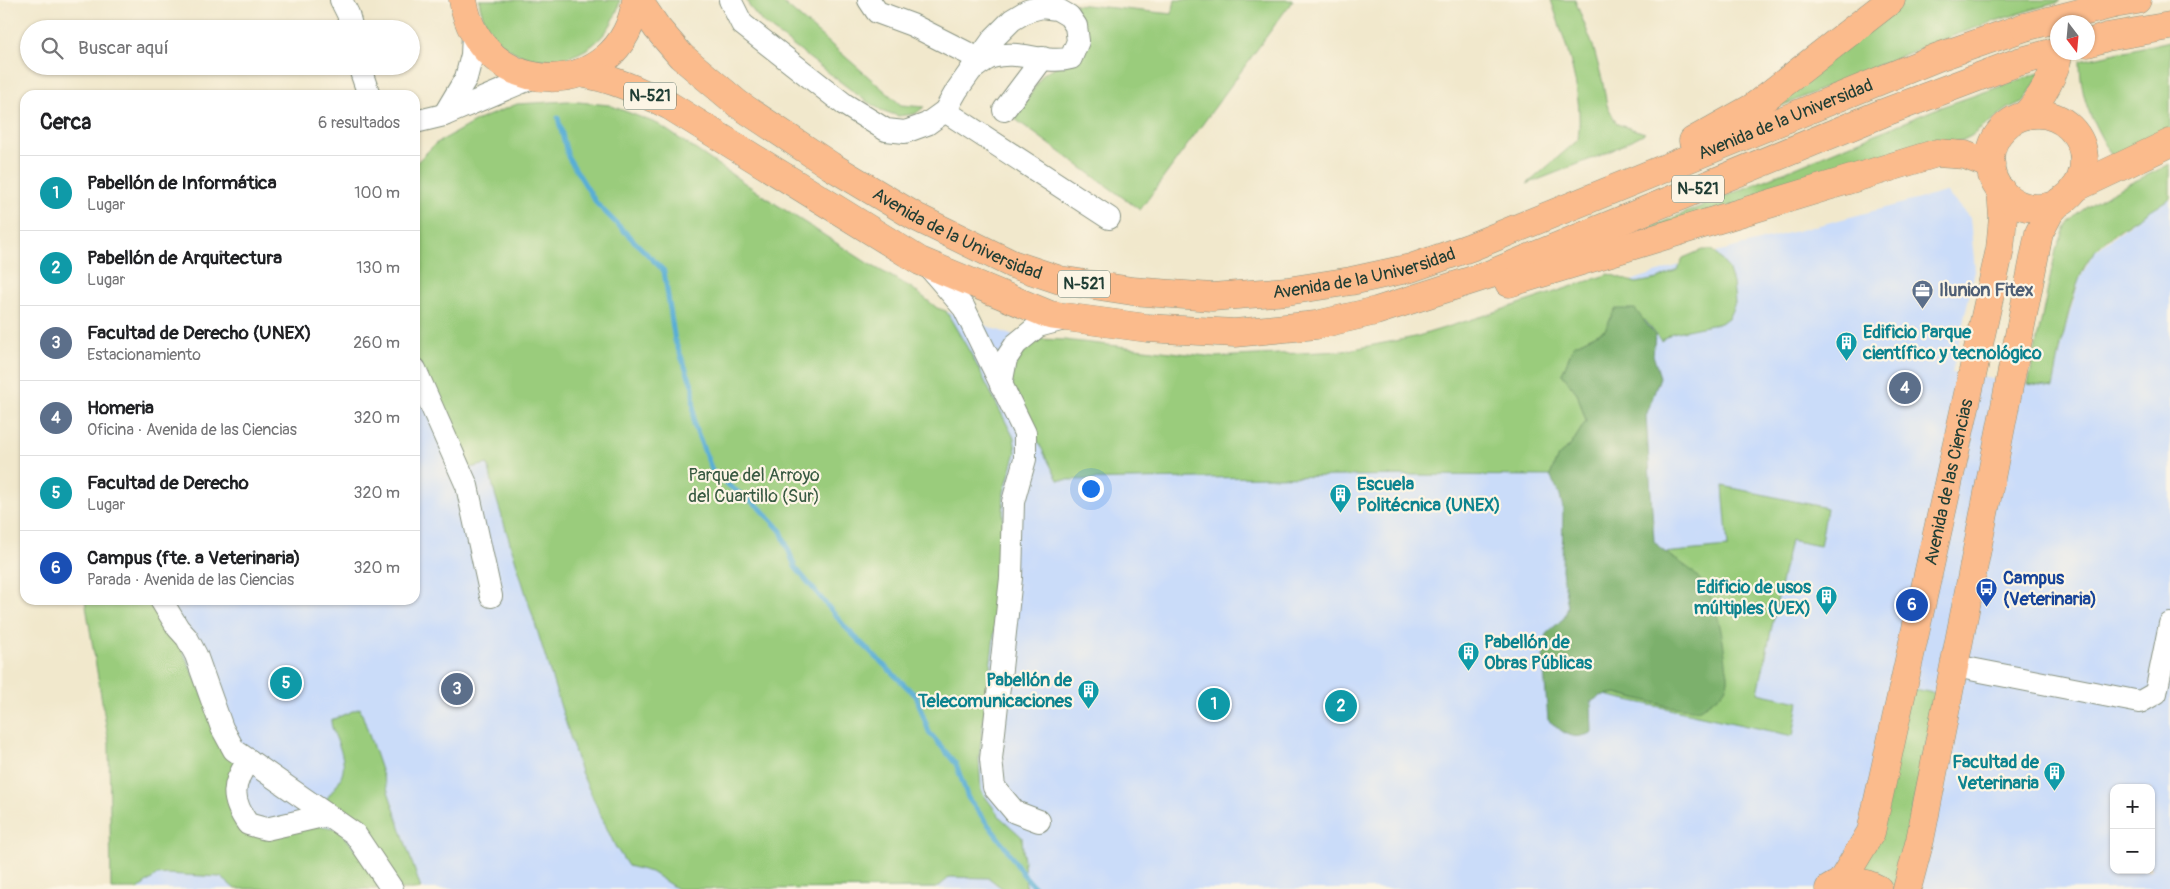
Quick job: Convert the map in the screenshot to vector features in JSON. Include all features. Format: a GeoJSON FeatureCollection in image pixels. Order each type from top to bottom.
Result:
{"type":"FeatureCollection","features":[{"type":"Feature","properties":{"kind":"main road","name":"N-521"},"geometry":{"type":"LineString","coordinates":[[463,0],[473,34],[499,62],[516,72],[534,77],[557,78],[579,73],[599,63],[615,48],[628,30],[637,0]]}},
{"type":"Feature","properties":{"kind":"main road","name":"Avenida de la Universidad"},"geometry":{"type":"LineString","coordinates":[[637,0],[681,56],[738,104],[916,217],[1012,264],[1060,280],[1132,291],[1212,297],[1286,291],[1351,281],[1411,268],[1471,247],[1938,57],[2025,27],[2126,2]]}},
{"type":"Feature","properties":{"kind":"main road"},"geometry":{"type":"LineString","coordinates":[[1471,247],[1704,135],[1752,108],[1892,0]]}},
{"type":"Feature","properties":{"kind":"main road"},"geometry":{"type":"LineString","coordinates":[[2066,15],[2069,0]]}},
{"type":"Feature","properties":{"kind":"main road"},"geometry":{"type":"LineString","coordinates":[[2098,40],[2170,26]]}},
{"type":"Feature","properties":{"kind":"main road","name":"Avenida de la Universidad"},"geometry":{"type":"LineString","coordinates":[[579,73],[599,76],[635,88],[670,106],[928,266],[1050,315],[1147,328],[1235,333],[1316,326],[1376,311],[1488,275],[1884,113],[2018,62],[2050,59]]}},
{"type":"Feature","properties":{"kind":"main road"},"geometry":{"type":"LineString","coordinates":[[2026,116],[2036,105],[2056,60]]}},
{"type":"Feature","properties":{"kind":"main road"},"geometry":{"type":"LineString","coordinates":[[2057,60],[2066,124]]}},
{"type":"Feature","properties":{"kind":"main road"},"geometry":{"type":"LineString","coordinates":[[1907,889],[1920,840],[2039,233],[2050,212],[2068,195],[2082,173],[2083,152],[2078,139],[2066,124],[2047,115],[2026,116],[2009,124],[1999,134],[1991,151],[1990,166],[2001,190],[2015,202],[2029,207],[2047,206],[2068,195],[2170,143]]}},
{"type":"Feature","properties":{"kind":"main road"},"geometry":{"type":"LineString","coordinates":[[1376,311],[1453,300],[1937,153],[1965,156],[1990,166]]}},
{"type":"Feature","properties":{"kind":"main road","name":"Avenida de las Ciencias"},"geometry":{"type":"LineString","coordinates":[[1834,886],[1871,832],[2000,249],[2003,217],[2001,190]]}},
{"type":"Feature","properties":{"kind":"main road"},"geometry":{"type":"LineString","coordinates":[[1834,886],[1860,882],[1878,889]]}},
{"type":"Feature","properties":{"kind":"street"},"geometry":{"type":"LineString","coordinates":[[341,0],[350,20]]}},
{"type":"Feature","properties":{"kind":"street"},"geometry":{"type":"LineString","coordinates":[[730,0],[742,24],[844,104],[886,130],[905,132],[926,124],[945,112],[975,64],[994,38],[1012,20],[1027,11],[1042,7],[1057,9],[1069,16],[1076,26],[1078,41],[1071,58],[1060,61],[1026,55],[992,57],[975,64]]}},
{"type":"Feature","properties":{"kind":"street"},"geometry":{"type":"LineString","coordinates":[[868,0],[877,12],[912,25],[975,64]]}},
{"type":"Feature","properties":{"kind":"street"},"geometry":{"type":"LineString","coordinates":[[444,115],[466,78],[472,55],[473,34]]}},
{"type":"Feature","properties":{"kind":"street"},"geometry":{"type":"LineString","coordinates":[[1004,110],[1043,58]]}},
{"type":"Feature","properties":{"kind":"street"},"geometry":{"type":"LineString","coordinates":[[361,75],[367,90]]}},
{"type":"Feature","properties":{"kind":"street"},"geometry":{"type":"LineString","coordinates":[[420,121],[444,115],[534,77]]}},
{"type":"Feature","properties":{"kind":"street"},"geometry":{"type":"LineString","coordinates":[[945,112],[1109,218]]}},
{"type":"Feature","properties":{"kind":"street"},"geometry":{"type":"LineString","coordinates":[[928,266],[964,308],[1025,433],[1025,459],[1013,502],[1011,578],[991,759],[994,787],[1015,812],[1039,821]]}},
{"type":"Feature","properties":{"kind":"street"},"geometry":{"type":"LineString","coordinates":[[1002,385],[1006,359],[1016,344],[1038,326],[1070,318]]}},
{"type":"Feature","properties":{"kind":"street"},"geometry":{"type":"LineString","coordinates":[[420,394],[467,486],[491,596]]}},
{"type":"Feature","properties":{"kind":"street"},"geometry":{"type":"LineString","coordinates":[[164,605],[178,628],[187,638],[196,655],[222,728],[234,750],[355,834],[392,889]]}},
{"type":"Feature","properties":{"kind":"street"},"geometry":{"type":"LineString","coordinates":[[1955,666],[2140,702],[2156,693],[2170,624]]}},
{"type":"Feature","properties":{"kind":"street"},"geometry":{"type":"LineString","coordinates":[[249,760],[239,773],[234,794],[238,811],[248,824],[266,828],[327,815]]}},
{"type":"Feature","properties":{"kind":"shaded area"},"geometry":{"type":"Polygon","coordinates":[[[568,101],[609,105],[658,124],[771,201],[869,264],[912,288],[937,308],[1069,356],[1220,368],[1373,355],[1528,315],[1728,249],[1946,192],[1970,218],[1975,270],[1952,373],[2053,388],[2065,330],[2079,281],[2093,253],[2143,214],[2170,198],[2170,889],[111,889],[109,743],[86,605],[420,605],[420,159],[435,144],[478,120],[517,104],[568,101]]]}},
{"type":"Feature","properties":{"kind":"green space"},"geometry":{"type":"Polygon","coordinates":[[[479,0],[620,0],[610,26],[593,45],[572,56],[548,60],[525,56],[504,45],[488,26],[479,0]]]}},
{"type":"Feature","properties":{"kind":"green space"},"geometry":{"type":"Polygon","coordinates":[[[747,0],[780,0],[901,105],[924,107],[915,114],[898,116],[881,110],[863,99],[763,23],[749,6],[747,0]]]}},
{"type":"Feature","properties":{"kind":"green space"},"geometry":{"type":"Polygon","coordinates":[[[1175,0],[1293,0],[1140,210],[1015,119],[1043,74],[1071,58],[1076,26],[1075,4],[1172,14],[1175,0]]]}},
{"type":"Feature","properties":{"kind":"green space"},"geometry":{"type":"Polygon","coordinates":[[[1551,0],[1575,0],[1593,46],[1607,105],[1617,124],[1645,133],[1609,152],[1527,184],[1578,140],[1579,122],[1576,86],[1568,51],[1551,0]]]}},
{"type":"Feature","properties":{"kind":"green space"},"geometry":{"type":"Polygon","coordinates":[[[1905,0],[2060,0],[2060,2],[1952,36],[1777,108],[1772,107],[1813,69],[1905,0]]]}},
{"type":"Feature","properties":{"kind":"green space"},"geometry":{"type":"Polygon","coordinates":[[[2170,41],[2170,136],[2115,162],[2090,114],[2083,89],[2080,61],[2095,60],[2095,58],[2170,41]]]}},
{"type":"Feature","properties":{"kind":"green space"},"geometry":{"type":"Polygon","coordinates":[[[2042,72],[2024,101],[2009,108],[1963,140],[1940,144],[1632,235],[1938,108],[2042,72]]]}},
{"type":"Feature","properties":{"kind":"green space","name":"Parque del Arroyo del Cuartillo (Sur)"},"geometry":{"type":"Polygon","coordinates":[[[568,101],[609,105],[658,124],[771,201],[869,264],[912,288],[937,308],[946,311],[971,354],[1014,438],[1016,452],[1004,492],[1000,586],[979,758],[981,791],[1001,818],[1022,837],[1026,889],[1003,889],[989,878],[950,877],[937,888],[677,889],[651,872],[628,866],[615,846],[581,772],[494,491],[488,464],[464,469],[420,372],[420,159],[435,144],[478,120],[517,104],[568,101]]]}},
{"type":"Feature","properties":{"kind":"green space"},"geometry":{"type":"Polygon","coordinates":[[[2170,164],[2170,198],[2111,237],[2094,252],[2086,263],[2073,296],[2053,388],[2028,384],[2056,250],[2067,226],[2072,219],[2091,204],[2170,164]]]}},
{"type":"Feature","properties":{"kind":"green space"},"geometry":{"type":"Polygon","coordinates":[[[1702,250],[1713,250],[1728,268],[1733,283],[1735,303],[1729,317],[1721,323],[1672,333],[1661,341],[1645,320],[1605,330],[1574,345],[1562,374],[1577,393],[1586,421],[1571,445],[1558,456],[1550,476],[1413,475],[1058,480],[1020,407],[1011,384],[1012,366],[1020,352],[1038,339],[1064,340],[1215,357],[1343,351],[1415,337],[1609,274],[1636,283],[1658,279],[1677,270],[1683,258],[1702,250]]]}},
{"type":"Feature","properties":{"kind":"green space"},"geometry":{"type":"Polygon","coordinates":[[[1615,309],[1635,309],[1655,335],[1653,355],[1660,377],[1646,416],[1654,541],[1664,552],[1696,575],[1709,594],[1720,627],[1728,681],[1720,694],[1698,710],[1667,706],[1616,693],[1600,696],[1591,702],[1592,733],[1573,736],[1568,735],[1548,720],[1543,658],[1547,633],[1564,618],[1568,607],[1562,570],[1563,508],[1560,495],[1550,476],[1558,456],[1571,445],[1586,421],[1577,393],[1562,374],[1574,345],[1605,330],[1615,309]]]}},
{"type":"Feature","properties":{"kind":"green space"},"geometry":{"type":"Polygon","coordinates":[[[1723,486],[1827,508],[1820,546],[1790,540],[1758,693],[1799,702],[1793,736],[1605,695],[1616,693],[1667,706],[1677,561],[1663,553],[1728,547],[1723,486]]]}},
{"type":"Feature","properties":{"kind":"green space"},"geometry":{"type":"Polygon","coordinates":[[[86,605],[161,605],[234,762],[241,823],[316,825],[339,829],[380,880],[377,889],[235,889],[221,877],[167,874],[157,875],[138,889],[111,889],[109,743],[86,605]]]}},
{"type":"Feature","properties":{"kind":"green space"},"geometry":{"type":"Polygon","coordinates":[[[1911,688],[1937,694],[1895,889],[1893,889],[1886,881],[1862,871],[1911,688]]]}},
{"type":"Feature","properties":{"kind":"green space"},"geometry":{"type":"Polygon","coordinates":[[[360,708],[421,889],[399,889],[323,804],[339,781],[343,769],[342,753],[332,729],[331,720],[360,708]]]}},
{"type":"Feature","properties":{"kind":"waterway"},"geometry":{"type":"LineString","coordinates":[[558,118],[568,157],[597,204],[664,271],[675,341],[693,387],[694,425],[714,475],[759,507],[781,531],[795,567],[847,629],[916,696],[929,732],[956,764],[968,798],[1036,889]]}},
{"type":"Feature","properties":{"kind":"place","name":"Ilunion Fitex"},"geometry":{"type":"Point","coordinates":[1923,309]}},
{"type":"Feature","properties":{"kind":"place","name":"Edificio Parque científico y tecnológico"},"geometry":{"type":"Point","coordinates":[1847,361]}},
{"type":"Feature","properties":{"kind":"place","name":"Homeria"},"geometry":{"type":"Point","coordinates":[1905,388]}},
{"type":"Feature","properties":{"kind":"place","name":"Escuela Politécnica (UNEX)"},"geometry":{"type":"Point","coordinates":[1341,513]}},
{"type":"Feature","properties":{"kind":"place","name":"Campus (fte. a Veterinaria)"},"geometry":{"type":"Point","coordinates":[1912,605]}},
{"type":"Feature","properties":{"kind":"place","name":"Campus (Veterinaria)"},"geometry":{"type":"Point","coordinates":[1987,607]}},
{"type":"Feature","properties":{"kind":"place","name":"Edificio de usos múltiples (UEX)"},"geometry":{"type":"Point","coordinates":[1827,616]}},
{"type":"Feature","properties":{"kind":"place","name":"Pabellón de Obras Públicas"},"geometry":{"type":"Point","coordinates":[1468,671]}},
{"type":"Feature","properties":{"kind":"place","name":"Facultad de Derecho"},"geometry":{"type":"Point","coordinates":[286,683]}},
{"type":"Feature","properties":{"kind":"place","name":"Facultad de Derecho (UNEX)"},"geometry":{"type":"Point","coordinates":[457,689]}},
{"type":"Feature","properties":{"kind":"place","name":"Pabellón de Informática"},"geometry":{"type":"Point","coordinates":[1214,704]}},
{"type":"Feature","properties":{"kind":"place","name":"Pabellón de Arquitectura"},"geometry":{"type":"Point","coordinates":[1341,706]}},
{"type":"Feature","properties":{"kind":"place","name":"Pabellón de Telecomunicaciones"},"geometry":{"type":"Point","coordinates":[1088,709]}},
{"type":"Feature","properties":{"kind":"place","name":"Facultad de Veterinaria"},"geometry":{"type":"Point","coordinates":[2055,791]}}]}
